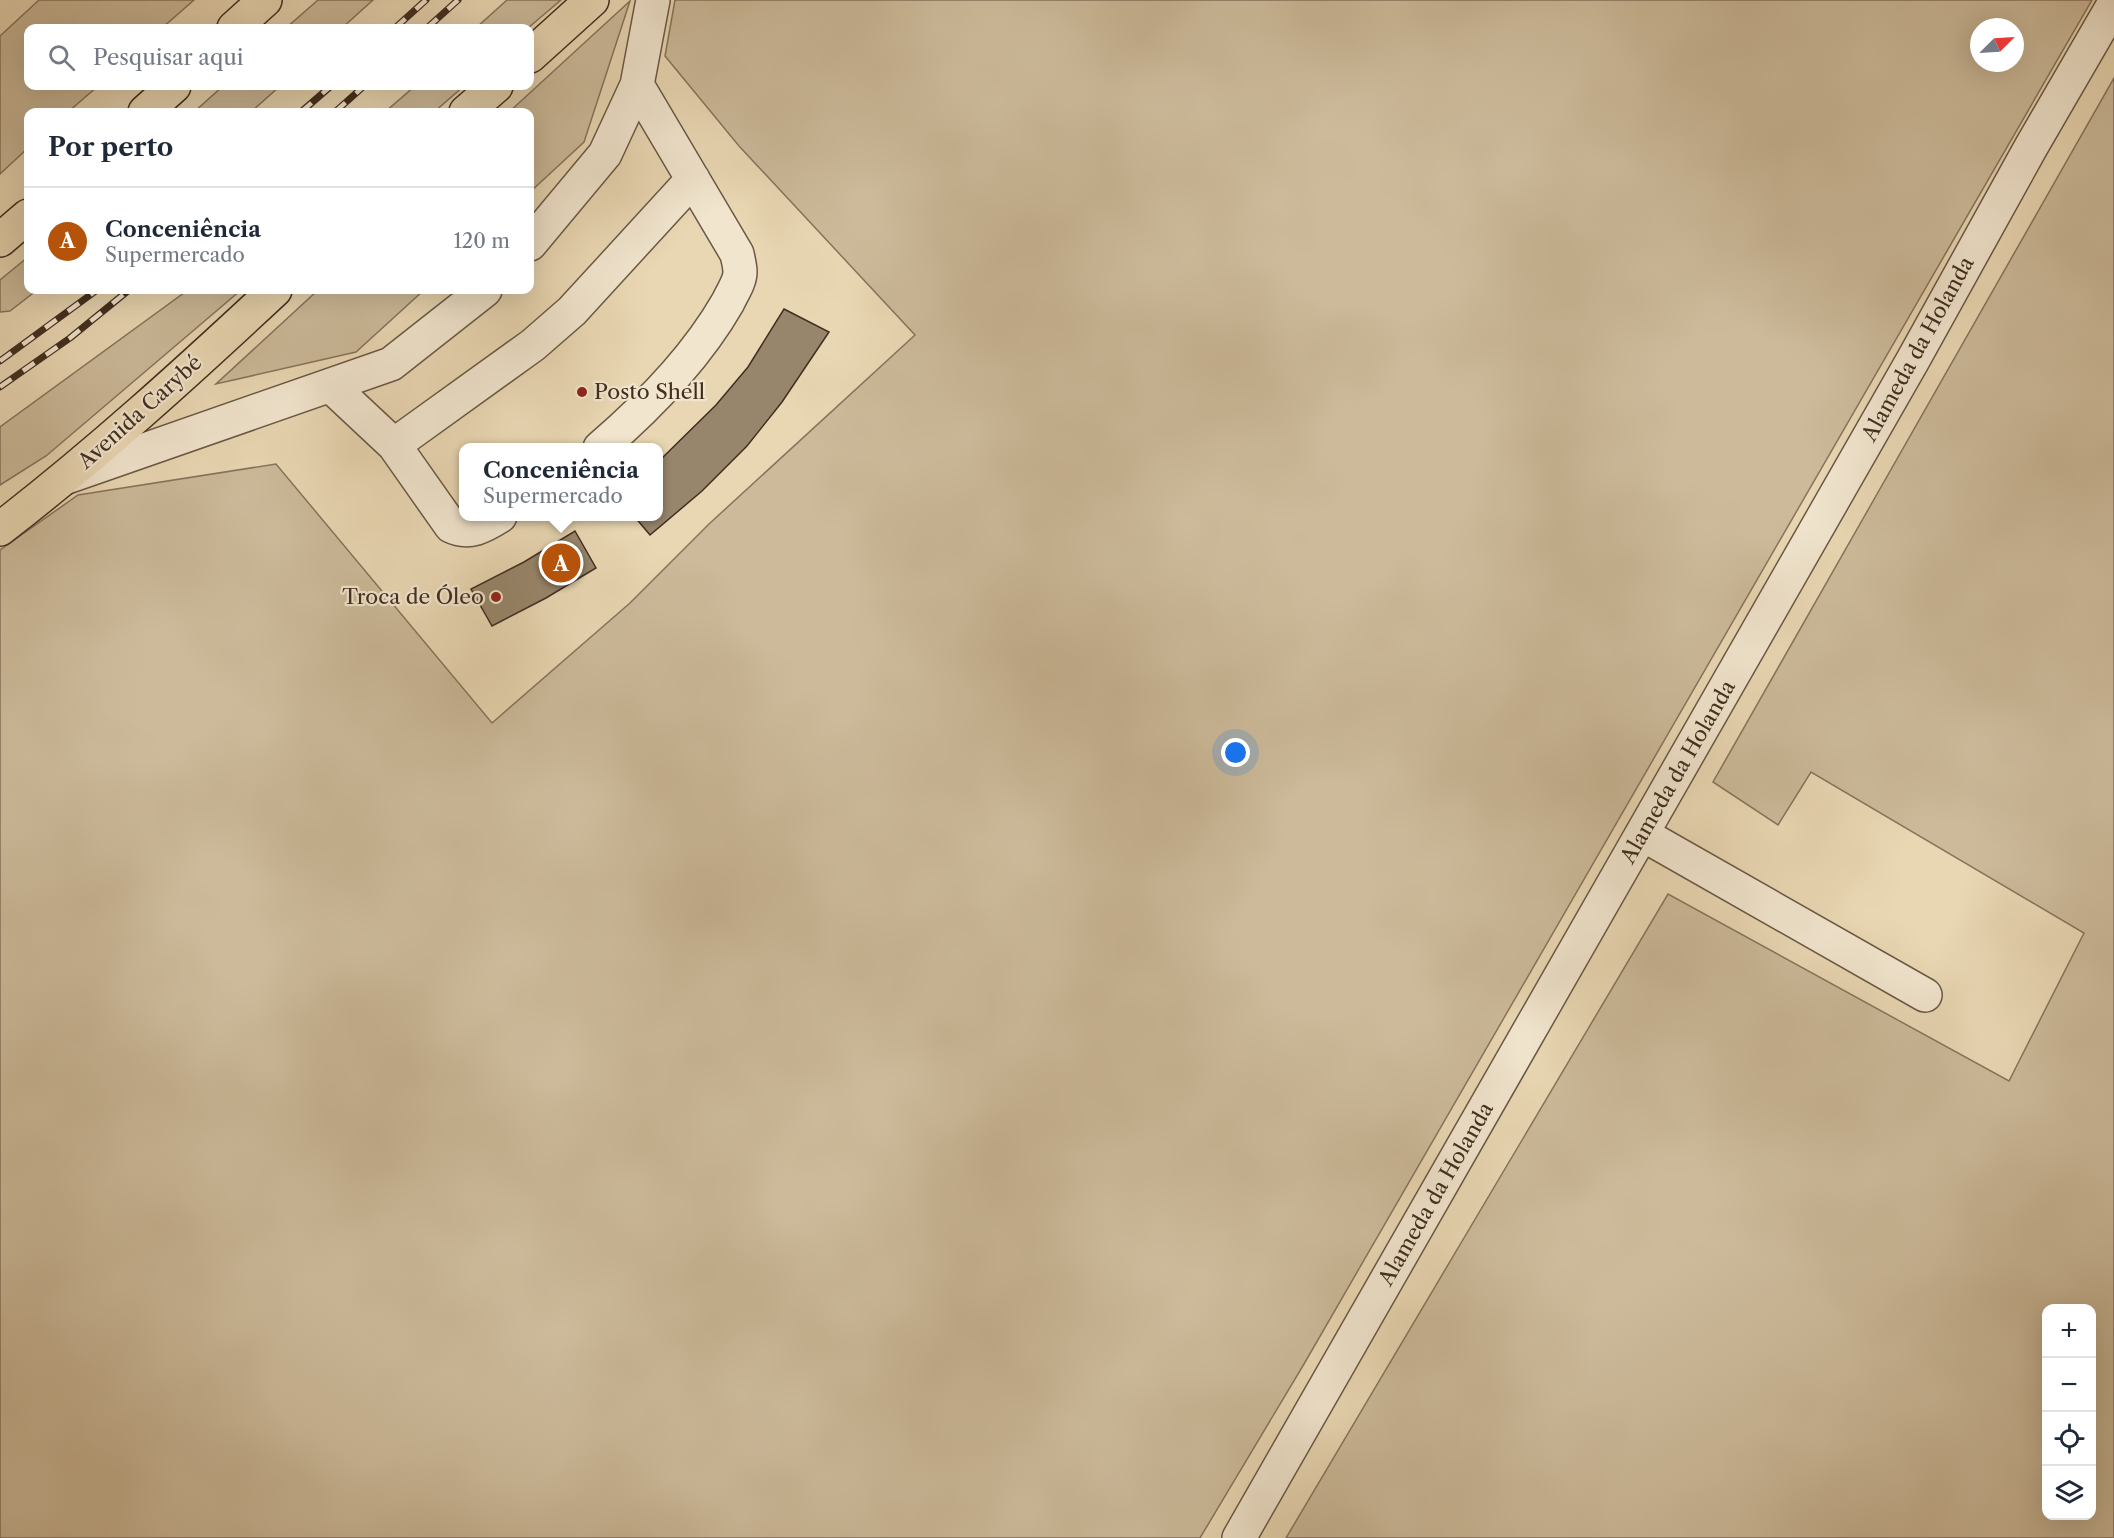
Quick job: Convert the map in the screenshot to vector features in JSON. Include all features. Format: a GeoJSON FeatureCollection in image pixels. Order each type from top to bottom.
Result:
{"type":"FeatureCollection","features":[{"type":"Feature","properties":{"kind":"highway"},"geometry":{"type":"LineString","coordinates":[[238,24],[265,0]]}},
{"type":"Feature","properties":{"kind":"highway"},"geometry":{"type":"LineString","coordinates":[[534,52],[592,0]]}},
{"type":"Feature","properties":{"kind":"highway"},"geometry":{"type":"LineString","coordinates":[[149,108],[170,90]]}},
{"type":"Feature","properties":{"kind":"highway"},"geometry":{"type":"LineString","coordinates":[[471,108],[491,90]]}},
{"type":"Feature","properties":{"kind":"highway"},"geometry":{"type":"LineString","coordinates":[[0,240],[24,219]]}},
{"type":"Feature","properties":{"kind":"highway","name":"Avenida Carybé"},"geometry":{"type":"LineString","coordinates":[[0,529],[67,477],[169,388],[271,294]]}},
{"type":"Feature","properties":{"kind":"lane"},"geometry":{"type":"LineString","coordinates":[[534,239],[605,154],[637,86],[653,0]]}},
{"type":"Feature","properties":{"kind":"lane","name":"Alameda da Holanda"},"geometry":{"type":"LineString","coordinates":[[1239,1538],[1919,350],[2031,147],[2114,4]]}},
{"type":"Feature","properties":{"kind":"lane"},"geometry":{"type":"LineString","coordinates":[[605,443],[673,378],[716,322],[735,289],[740,273],[737,254],[637,86]]}},
{"type":"Feature","properties":{"kind":"lane"},"geometry":{"type":"LineString","coordinates":[[394,445],[532,345],[572,311],[693,179]]}},
{"type":"Feature","properties":{"kind":"lane"},"geometry":{"type":"LineString","coordinates":[[67,477],[391,364],[480,294]]}},
{"type":"Feature","properties":{"kind":"lane"},"geometry":{"type":"LineString","coordinates":[[331,386],[394,445],[452,526],[460,531],[472,530],[490,521]]}},
{"type":"Feature","properties":{"kind":"lane"},"geometry":{"type":"LineString","coordinates":[[1642,834],[1925,995]]}},
{"type":"Feature","properties":{"kind":"shaded area"},"geometry":{"type":"Polygon","coordinates":[[[39,0],[194,0],[167,24],[24,24],[24,90],[93,90],[73,108],[24,108],[24,152],[0,174],[0,36],[39,0]]]}},
{"type":"Feature","properties":{"kind":"shaded area"},"geometry":{"type":"Polygon","coordinates":[[[318,0],[373,0],[346,24],[291,24],[318,0]]]}},
{"type":"Feature","properties":{"kind":"shaded area"},"geometry":{"type":"Polygon","coordinates":[[[507,0],[561,0],[533,24],[480,24],[507,0]]]}},
{"type":"Feature","properties":{"kind":"shaded area"},"geometry":{"type":"Polygon","coordinates":[[[675,0],[2092,0],[1304,1364],[1200,1538],[0,1538],[0,550],[78,495],[276,464],[492,723],[630,603],[709,524],[915,335],[739,146],[665,56],[675,0]]]}},
{"type":"Feature","properties":{"kind":"shaded area"},"geometry":{"type":"Polygon","coordinates":[[[630,1],[584,142],[534,188],[534,108],[513,108],[630,1]]]}},
{"type":"Feature","properties":{"kind":"shaded area"},"geometry":{"type":"Polygon","coordinates":[[[2114,78],[2114,1538],[1286,1538],[1668,894],[2009,1081],[2084,933],[1811,772],[1778,825],[1713,782],[2114,78]]]}},
{"type":"Feature","properties":{"kind":"shaded area"},"geometry":{"type":"Polygon","coordinates":[[[219,90],[276,90],[255,108],[198,108],[219,90]]]}},
{"type":"Feature","properties":{"kind":"shaded area"},"geometry":{"type":"Polygon","coordinates":[[[410,90],[459,90],[439,108],[390,108],[410,90]]]}},
{"type":"Feature","properties":{"kind":"shaded area"},"geometry":{"type":"Polygon","coordinates":[[[24,260],[24,294],[32,294],[10,311],[0,312],[0,280],[24,260]]]}},
{"type":"Feature","properties":{"kind":"shaded area"},"geometry":{"type":"Polygon","coordinates":[[[183,294],[236,294],[46,456],[0,485],[0,427],[183,294]]]}},
{"type":"Feature","properties":{"kind":"shaded area"},"geometry":{"type":"Polygon","coordinates":[[[314,294],[420,294],[356,352],[216,384],[314,294]]]}},
{"type":"Feature","properties":{"kind":"building"},"geometry":{"type":"Polygon","coordinates":[[[784,309],[829,332],[782,402],[747,446],[702,491],[650,535],[638,521],[663,521],[663,457],[716,405],[748,367],[784,309]]]}},
{"type":"Feature","properties":{"kind":"building"},"geometry":{"type":"Polygon","coordinates":[[[575,531],[596,568],[546,598],[492,626],[471,589],[524,562],[575,531]]]}},
{"type":"Feature","properties":{"kind":"railway"},"geometry":{"type":"LineString","coordinates":[[399,24],[426,0]]}},
{"type":"Feature","properties":{"kind":"railway"},"geometry":{"type":"LineString","coordinates":[[431,24],[458,0]]}},
{"type":"Feature","properties":{"kind":"railway"},"geometry":{"type":"LineString","coordinates":[[306,108],[326,90]]}},
{"type":"Feature","properties":{"kind":"railway"},"geometry":{"type":"LineString","coordinates":[[339,108],[360,90]]}},
{"type":"Feature","properties":{"kind":"railway"},"geometry":{"type":"LineString","coordinates":[[0,361],[92,294]]}},
{"type":"Feature","properties":{"kind":"railway"},"geometry":{"type":"LineString","coordinates":[[0,387],[70,338],[124,294]]}},
{"type":"Feature","properties":{"kind":"place","name":"Posto Shell"},"geometry":{"type":"Point","coordinates":[582,392]}},
{"type":"Feature","properties":{"kind":"place","name":"Conceniência"},"geometry":{"type":"Point","coordinates":[561,563]}},
{"type":"Feature","properties":{"kind":"place","name":"Troca de Óleo"},"geometry":{"type":"Point","coordinates":[496,597]}}]}
